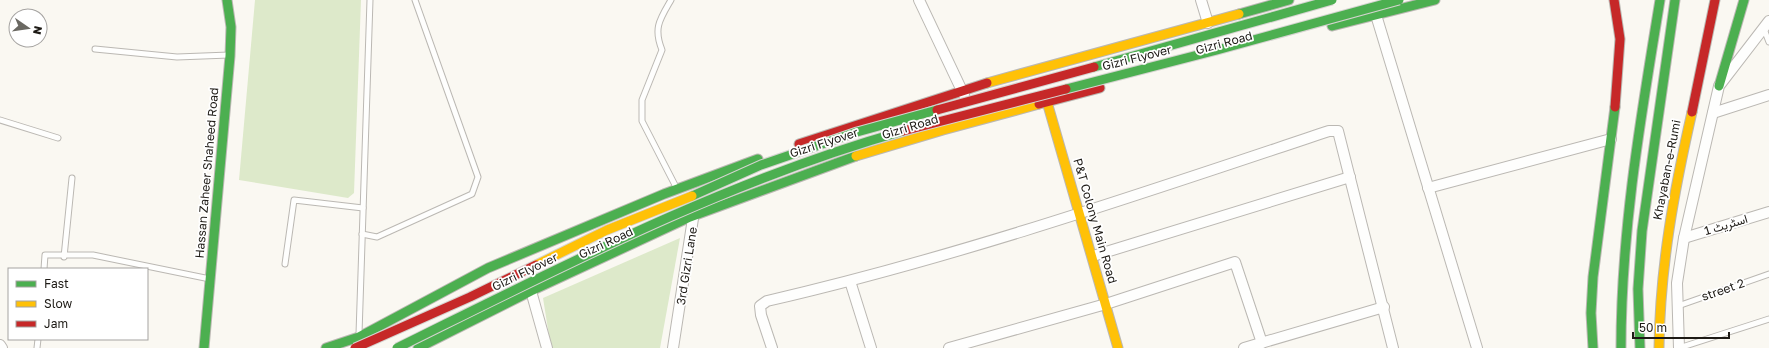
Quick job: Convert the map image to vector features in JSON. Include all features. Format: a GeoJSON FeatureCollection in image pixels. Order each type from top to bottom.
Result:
{"type":"FeatureCollection","features":[{"type":"Feature","properties":{"kind":"main road","name":"Hassan Zaheer Shaheed Road"},"geometry":{"type":"LineString","coordinates":[[204,348],[217,215],[229,55],[231,18],[227,0]]}},
{"type":"Feature","properties":{"kind":"main road","name":"Gizri Road"},"geometry":{"type":"LineString","coordinates":[[326,348],[359,337],[488,268],[690,184],[826,134],[963,90],[1289,0]]}},
{"type":"Feature","properties":{"kind":"main road","name":"Gizri Flyover"},"geometry":{"type":"LineString","coordinates":[[355,348],[470,297],[607,230],[672,205],[761,165],[857,132],[1287,14],[1332,0]]}},
{"type":"Feature","properties":{"kind":"main road","name":"Gizri Flyover"},"geometry":{"type":"LineString","coordinates":[[397,348],[543,276],[692,207],[787,168],[876,139],[959,116],[1209,52],[1399,0]]}},
{"type":"Feature","properties":{"kind":"main road","name":"Gizri Road"},"geometry":{"type":"LineString","coordinates":[[418,348],[531,290],[695,215],[840,162],[1047,102],[1435,0]]}},
{"type":"Feature","properties":{"kind":"main road"},"geometry":{"type":"LineString","coordinates":[[1594,348],[1591,328],[1592,287],[1620,64],[1619,29],[1614,0]]}},
{"type":"Feature","properties":{"kind":"main road"},"geometry":{"type":"LineString","coordinates":[[1621,348],[1621,280],[1625,226],[1660,0]]}},
{"type":"Feature","properties":{"kind":"main road"},"geometry":{"type":"LineString","coordinates":[[1640,348],[1637,314],[1637,275],[1644,213],[1662,99],[1675,0]]}},
{"type":"Feature","properties":{"kind":"main road","name":"Khayaban-e-Rumi"},"geometry":{"type":"LineString","coordinates":[[1659,348],[1665,246],[1668,223],[1674,186],[1708,40],[1715,0]]}},
{"type":"Feature","properties":{"kind":"main road"},"geometry":{"type":"LineString","coordinates":[[1720,86],[1742,3]]}},
{"type":"Feature","properties":{"kind":"main road","name":"P&T Colony Main Road"},"geometry":{"type":"LineString","coordinates":[[1047,102],[1081,214],[1118,348]]}},
{"type":"Feature","properties":{"kind":"street"},"geometry":{"type":"LineString","coordinates":[[919,0],[963,90],[971,123]]}},
{"type":"Feature","properties":{"kind":"street"},"geometry":{"type":"LineString","coordinates":[[1201,0],[1208,23]]}},
{"type":"Feature","properties":{"kind":"street"},"geometry":{"type":"LineString","coordinates":[[1376,15],[1477,348]]}},
{"type":"Feature","properties":{"kind":"street"},"geometry":{"type":"LineString","coordinates":[[1679,348],[1677,283],[1684,238],[1720,86],[1766,24]]}},
{"type":"Feature","properties":{"kind":"street"},"geometry":{"type":"LineString","coordinates":[[1713,113],[1769,95]]}},
{"type":"Feature","properties":{"kind":"street"},"geometry":{"type":"LineString","coordinates":[[772,348],[761,315],[760,306],[767,301],[850,281],[1081,214],[1329,131],[1338,131],[1384,307],[1393,348]]}},
{"type":"Feature","properties":{"kind":"street"},"geometry":{"type":"LineString","coordinates":[[1428,188],[1611,139]]}},
{"type":"Feature","properties":{"kind":"street"},"geometry":{"type":"LineString","coordinates":[[1093,256],[1350,176]]}},
{"type":"Feature","properties":{"kind":"street","name":"3rd Gizri Lane"},"geometry":{"type":"LineString","coordinates":[[673,348],[695,215],[690,184]]}},
{"type":"Feature","properties":{"kind":"street","name":"اسٹریٹ 1"},"geometry":{"type":"LineString","coordinates":[[1684,238],[1769,212]]}},
{"type":"Feature","properties":{"kind":"street"},"geometry":{"type":"LineString","coordinates":[[949,348],[1106,304],[1235,262],[1262,343]]}},
{"type":"Feature","properties":{"kind":"street"},"geometry":{"type":"LineString","coordinates":[[850,281],[871,348]]}},
{"type":"Feature","properties":{"kind":"street"},"geometry":{"type":"LineString","coordinates":[[531,290],[546,348]]}},
{"type":"Feature","properties":{"kind":"street"},"geometry":{"type":"LineString","coordinates":[[1244,348],[1384,307]]}},
{"type":"Feature","properties":{"kind":"lane"},"geometry":{"type":"LineString","coordinates":[[359,337],[370,0]]}},
{"type":"Feature","properties":{"kind":"lane"},"geometry":{"type":"LineString","coordinates":[[362,234],[377,237],[472,194],[478,177],[415,0]]}},
{"type":"Feature","properties":{"kind":"lane"},"geometry":{"type":"LineString","coordinates":[[671,0],[659,21],[657,38],[662,50],[642,100],[642,121],[678,189]]}},
{"type":"Feature","properties":{"kind":"lane"},"geometry":{"type":"LineString","coordinates":[[1766,24],[1769,42]]}},
{"type":"Feature","properties":{"kind":"lane"},"geometry":{"type":"LineString","coordinates":[[95,50],[177,57],[229,55]]}},
{"type":"Feature","properties":{"kind":"lane"},"geometry":{"type":"LineString","coordinates":[[0,120],[58,138]]}},
{"type":"Feature","properties":{"kind":"lane"},"geometry":{"type":"LineString","coordinates":[[64,256],[72,178]]}},
{"type":"Feature","properties":{"kind":"lane"},"geometry":{"type":"LineString","coordinates":[[285,264],[294,200],[363,208]]}},
{"type":"Feature","properties":{"kind":"lane"},"geometry":{"type":"LineString","coordinates":[[44,268],[45,255],[64,256],[78,254],[93,255],[210,279]]}},
{"type":"Feature","properties":{"kind":"lane","name":"street 2"},"geometry":{"type":"LineString","coordinates":[[1677,306],[1769,274]]}},
{"type":"Feature","properties":{"kind":"lane"},"geometry":{"type":"LineString","coordinates":[[1679,348],[1769,319]]}},
{"type":"Feature","properties":{"kind":"green space"},"geometry":{"type":"Polygon","coordinates":[[[255,0],[361,0],[354,193],[348,198],[239,180],[255,0]]]}},
{"type":"Feature","properties":{"kind":"green space"},"geometry":{"type":"Polygon","coordinates":[[[680,238],[660,348],[551,348],[543,298],[680,238]]]}},
{"type":"Feature","properties":{"kind":"traffic: fast"},"geometry":{"type":"LineString","coordinates":[[204,348],[230,56],[231,27],[227,0]]}},
{"type":"Feature","properties":{"kind":"traffic: fast"},"geometry":{"type":"LineString","coordinates":[[1239,14],[1289,0]]}},
{"type":"Feature","properties":{"kind":"traffic: fast"},"geometry":{"type":"LineString","coordinates":[[1094,67],[1332,0]]}},
{"type":"Feature","properties":{"kind":"traffic: fast"},"geometry":{"type":"LineString","coordinates":[[1066,89],[1217,50],[1399,0]]}},
{"type":"Feature","properties":{"kind":"traffic: fast"},"geometry":{"type":"LineString","coordinates":[[1332,26],[1435,0]]}},
{"type":"Feature","properties":{"kind":"traffic: fast"},"geometry":{"type":"LineString","coordinates":[[1621,348],[1624,260],[1628,217],[1639,130],[1660,0]]}},
{"type":"Feature","properties":{"kind":"traffic: fast"},"geometry":{"type":"LineString","coordinates":[[1640,348],[1638,289],[1642,231],[1675,0]]}},
{"type":"Feature","properties":{"kind":"traffic: fast"},"geometry":{"type":"LineString","coordinates":[[1719,86],[1744,0]]}},
{"type":"Feature","properties":{"kind":"traffic: fast"},"geometry":{"type":"LineString","coordinates":[[1593,348],[1591,313],[1593,277],[1615,107]]}},
{"type":"Feature","properties":{"kind":"traffic: fast"},"geometry":{"type":"LineString","coordinates":[[692,196],[761,165],[857,132],[937,110]]}},
{"type":"Feature","properties":{"kind":"traffic: fast"},"geometry":{"type":"LineString","coordinates":[[397,348],[583,257],[708,200],[837,151],[903,131]]}},
{"type":"Feature","properties":{"kind":"traffic: fast"},"geometry":{"type":"LineString","coordinates":[[418,348],[531,291],[690,217],[856,156]]}},
{"type":"Feature","properties":{"kind":"traffic: fast"},"geometry":{"type":"LineString","coordinates":[[326,348],[359,337],[488,268],[664,194],[758,159]]}},
{"type":"Feature","properties":{"kind":"traffic: slow"},"geometry":{"type":"LineString","coordinates":[[987,83],[1239,14]]}},
{"type":"Feature","properties":{"kind":"traffic: slow"},"geometry":{"type":"LineString","coordinates":[[1047,102],[1118,348]]}},
{"type":"Feature","properties":{"kind":"traffic: slow"},"geometry":{"type":"LineString","coordinates":[[856,156],[943,130],[1039,104]]}},
{"type":"Feature","properties":{"kind":"traffic: slow"},"geometry":{"type":"LineString","coordinates":[[1659,348],[1662,288],[1669,229],[1679,171],[1692,112]]}},
{"type":"Feature","properties":{"kind":"traffic: slow"},"geometry":{"type":"LineString","coordinates":[[536,265],[607,230],[692,196]]}},
{"type":"Feature","properties":{"kind":"traffic: jam"},"geometry":{"type":"LineString","coordinates":[[1614,0],[1620,39],[1615,107]]}},
{"type":"Feature","properties":{"kind":"traffic: jam"},"geometry":{"type":"LineString","coordinates":[[1692,112],[1715,0]]}},
{"type":"Feature","properties":{"kind":"traffic: jam"},"geometry":{"type":"LineString","coordinates":[[937,110],[1094,67]]}},
{"type":"Feature","properties":{"kind":"traffic: jam"},"geometry":{"type":"LineString","coordinates":[[799,144],[987,83]]}},
{"type":"Feature","properties":{"kind":"traffic: jam"},"geometry":{"type":"LineString","coordinates":[[1039,104],[1100,88]]}},
{"type":"Feature","properties":{"kind":"traffic: jam"},"geometry":{"type":"LineString","coordinates":[[903,131],[1066,89]]}},
{"type":"Feature","properties":{"kind":"traffic: jam"},"geometry":{"type":"LineString","coordinates":[[355,348],[470,297],[536,265]]}}]}
